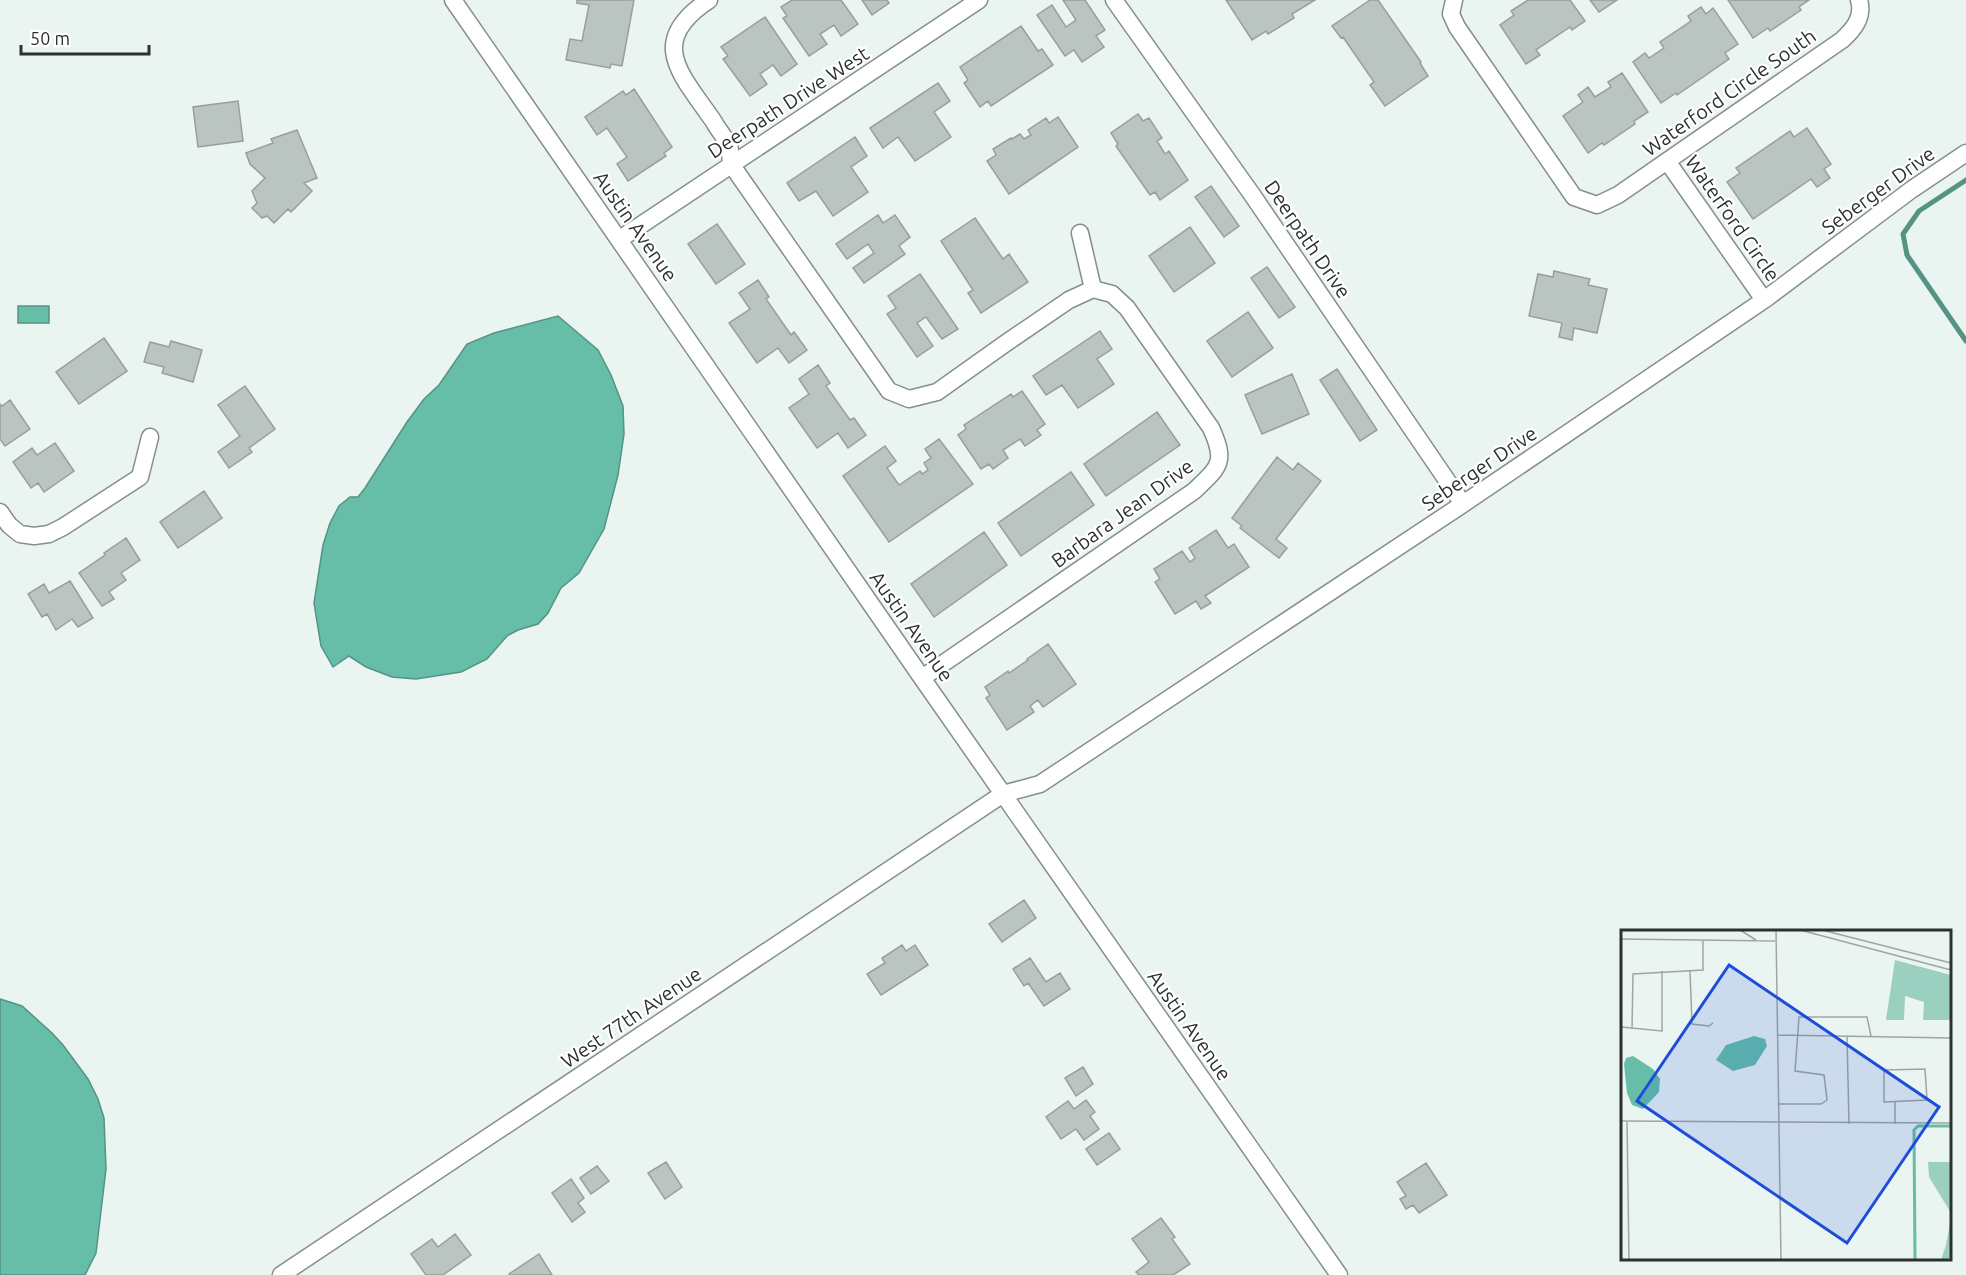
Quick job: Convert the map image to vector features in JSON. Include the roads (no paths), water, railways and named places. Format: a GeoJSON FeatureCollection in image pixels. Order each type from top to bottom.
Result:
{"type":"FeatureCollection","features":[{"type":"Feature","properties":{"kind":"street","name":"Austin Avenue"},"geometry":{"type":"LineString","coordinates":[[453,0],[1339,1275]]}},
{"type":"Feature","properties":{"kind":"street"},"geometry":{"type":"LineString","coordinates":[[709,0],[696,9],[676,30],[673,46],[682,76],[729,145],[731,164],[889,391],[909,399],[937,392],[1060,306],[1093,289],[1080,233]]}},
{"type":"Feature","properties":{"kind":"street","name":"Deerpath Drive West"},"geometry":{"type":"LineString","coordinates":[[620,239],[979,0]]}},
{"type":"Feature","properties":{"kind":"street","name":"Deerpath Drive"},"geometry":{"type":"LineString","coordinates":[[1114,0],[1253,196],[1463,504]]}},
{"type":"Feature","properties":{"kind":"street","name":"Waterford Circle South"},"geometry":{"type":"LineString","coordinates":[[1454,0],[1451,14],[1457,27],[1574,197],[1597,205],[1618,195],[1842,40],[1859,20],[1861,6],[1859,0]]}},
{"type":"Feature","properties":{"kind":"street","name":"Seberger Drive"},"geometry":{"type":"LineString","coordinates":[[1003,794],[1040,784],[1463,504],[1764,300],[1911,189],[1966,153]]}},
{"type":"Feature","properties":{"kind":"street","name":"Waterford Circle"},"geometry":{"type":"LineString","coordinates":[[1667,161],[1764,300]]}},
{"type":"Feature","properties":{"kind":"street","name":"Barbara Jean Drive"},"geometry":{"type":"LineString","coordinates":[[922,678],[1194,491],[1215,471],[1220,454],[1211,428],[1127,308],[1112,294],[1093,289]]}},
{"type":"Feature","properties":{"kind":"street"},"geometry":{"type":"LineString","coordinates":[[0,512],[9,525],[20,534],[34,536],[48,534],[63,527],[140,477],[150,437]]}},
{"type":"Feature","properties":{"kind":"street","name":"West 77th Avenue"},"geometry":{"type":"LineString","coordinates":[[281,1275],[1003,794]]}},
{"type":"Feature","properties":{"kind":"waterway"},"geometry":{"type":"LineString","coordinates":[[1966,180],[1919,211],[1903,234],[1907,255],[1966,341]]}}]}
